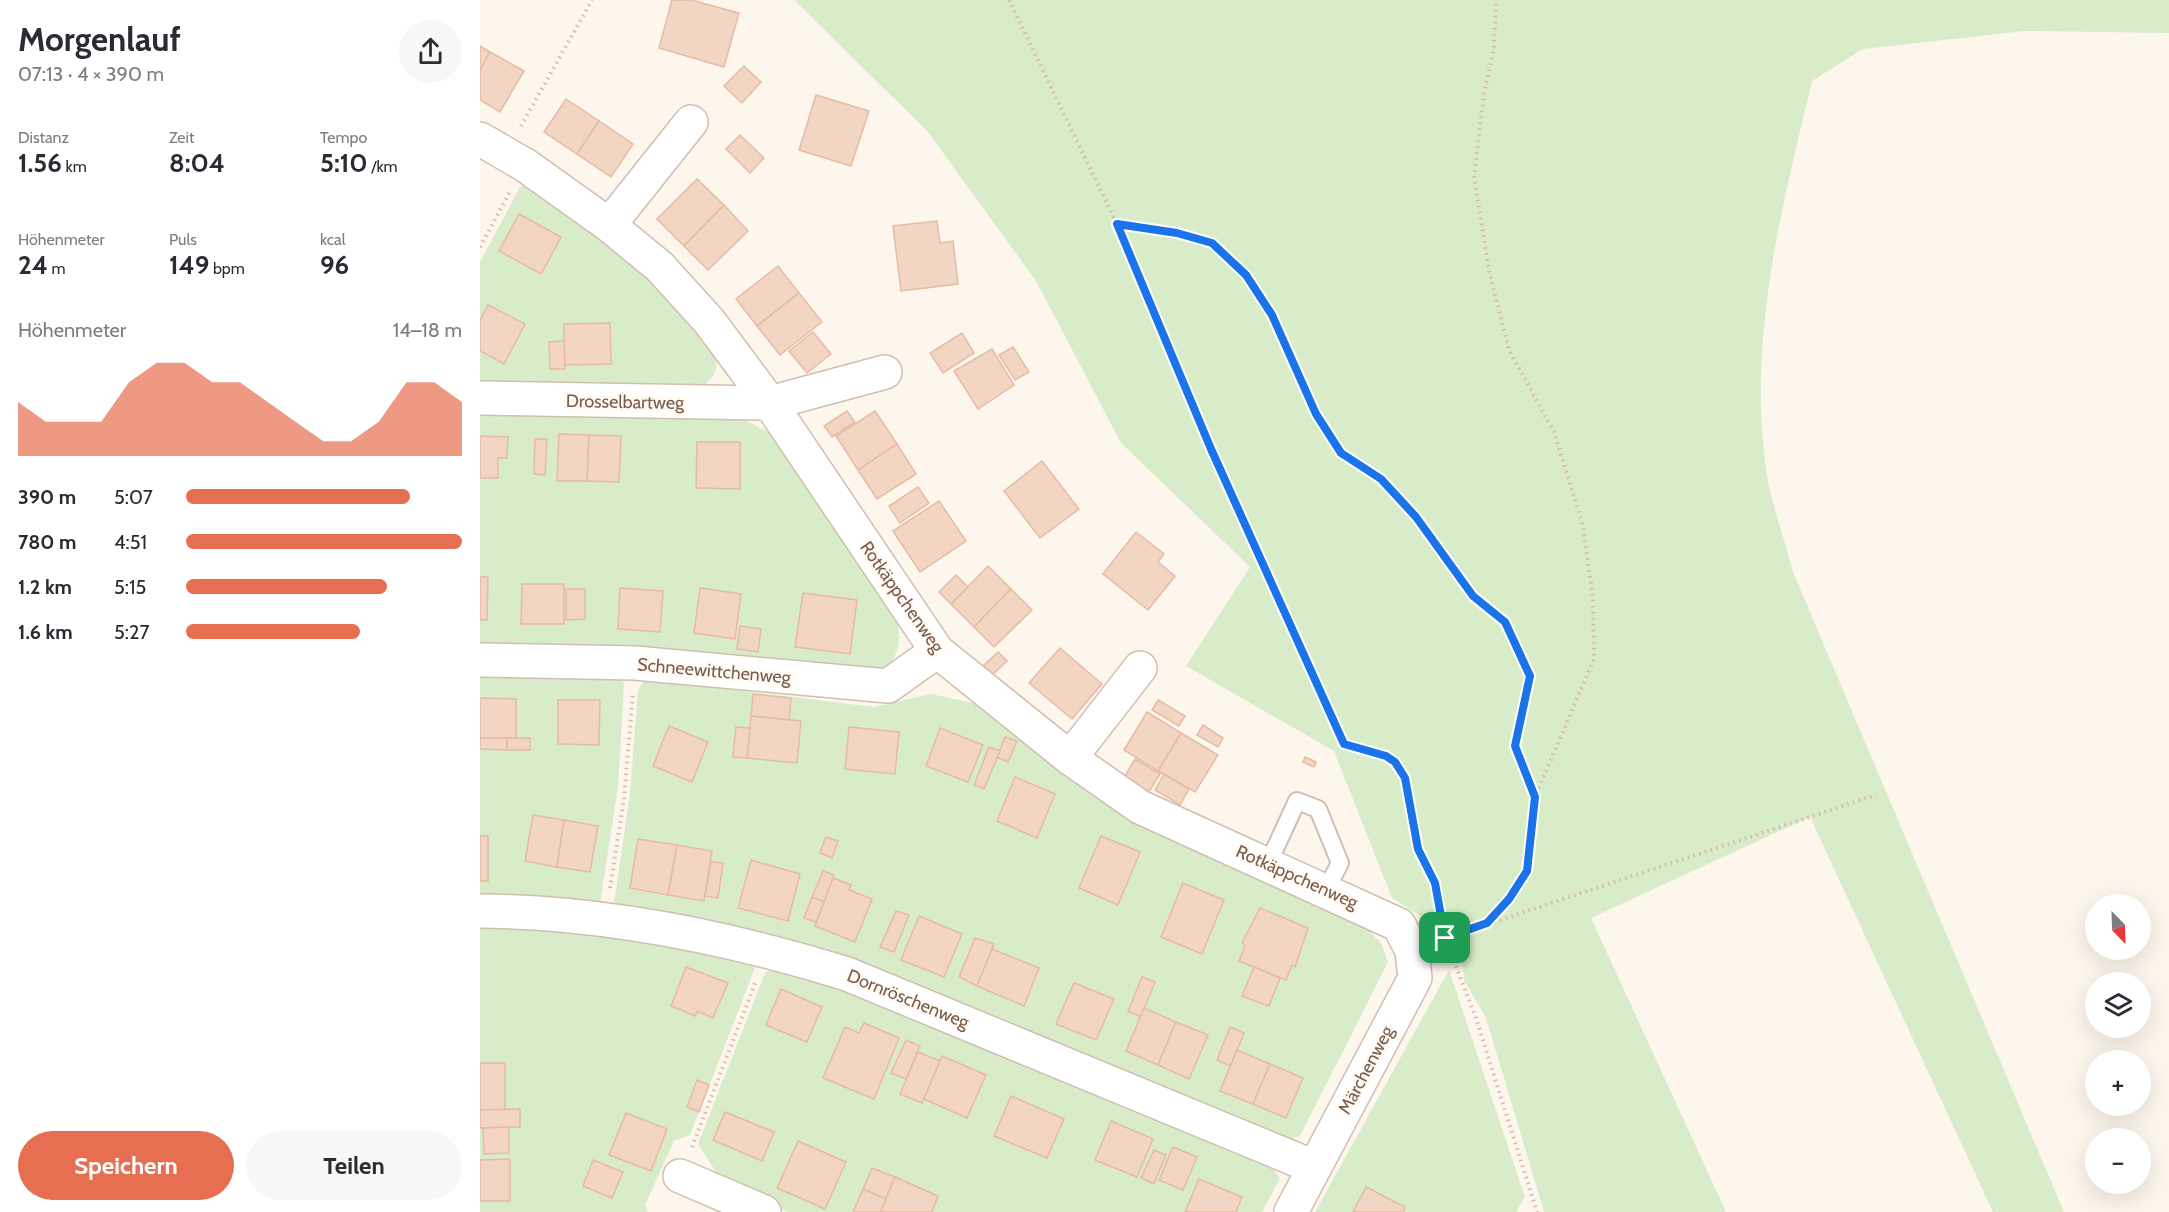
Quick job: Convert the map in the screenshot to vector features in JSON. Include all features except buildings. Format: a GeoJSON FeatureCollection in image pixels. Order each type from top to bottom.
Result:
{"type":"FeatureCollection","features":[{"type":"Feature","properties":{"kind":"street"},"geometry":{"type":"LineString","coordinates":[[609,225],[692,122]]}},
{"type":"Feature","properties":{"kind":"street","name":"Rotkäppchenweg"},"geometry":{"type":"LineString","coordinates":[[504,152],[609,225],[660,267],[709,321],[770,403],[937,651],[1070,758],[1140,807],[1326,890],[1405,938]]}},
{"type":"Feature","properties":{"kind":"street"},"geometry":{"type":"LineString","coordinates":[[770,403],[885,372]]}},
{"type":"Feature","properties":{"kind":"street","name":"Drosselbartweg"},"geometry":{"type":"LineString","coordinates":[[480,398],[770,403]]}},
{"type":"Feature","properties":{"kind":"street","name":"Schneewittchenweg"},"geometry":{"type":"LineString","coordinates":[[480,660],[635,663],[888,687],[937,651]]}},
{"type":"Feature","properties":{"kind":"street"},"geometry":{"type":"LineString","coordinates":[[1070,758],[1140,668]]}},
{"type":"Feature","properties":{"kind":"street","name":"Dornröschenweg"},"geometry":{"type":"LineString","coordinates":[[480,911],[606,919],[769,950],[847,974],[1314,1167]]}},
{"type":"Feature","properties":{"kind":"street","name":"Märchenweg"},"geometry":{"type":"LineString","coordinates":[[1291,1212],[1415,978],[1405,938]]}},
{"type":"Feature","properties":{"kind":"street"},"geometry":{"type":"LineString","coordinates":[[680,1176],[764,1212]]}},
{"type":"Feature","properties":{"kind":"lane"},"geometry":{"type":"LineString","coordinates":[[1268,864],[1297,801],[1318,809],[1340,863],[1326,890]]}},
{"type":"Feature","properties":{"kind":"path"},"geometry":{"type":"LineString","coordinates":[[480,247],[504,152],[592,0]]}},
{"type":"Feature","properties":{"kind":"path"},"geometry":{"type":"LineString","coordinates":[[1009,0],[1117,224],[1211,449],[1344,744],[1386,756],[1395,762],[1405,778],[1418,849],[1435,883],[1445,938],[1476,1018],[1536,1212]]}},
{"type":"Feature","properties":{"kind":"path"},"geometry":{"type":"LineString","coordinates":[[1487,923],[1509,899],[1527,871],[1535,797],[1594,659],[1593,598],[1583,526],[1557,443],[1509,350],[1488,261],[1474,176],[1484,94],[1494,48],[1496,0]]}},
{"type":"Feature","properties":{"kind":"path"},"geometry":{"type":"LineString","coordinates":[[1117,224],[1177,233],[1212,243],[1246,275],[1272,315],[1316,414],[1341,453],[1381,479],[1416,517],[1473,596],[1505,622],[1530,676],[1515,746],[1535,797]]}},
{"type":"Feature","properties":{"kind":"path"},"geometry":{"type":"LineString","coordinates":[[606,919],[624,799],[635,663]]}},
{"type":"Feature","properties":{"kind":"path"},"geometry":{"type":"LineString","coordinates":[[1405,938],[1445,938],[1876,795]]}},
{"type":"Feature","properties":{"kind":"path"},"geometry":{"type":"LineString","coordinates":[[680,1176],[769,950]]}},
{"type":"Feature","properties":{"kind":"green space"},"geometry":{"type":"Polygon","coordinates":[[[794,0],[2169,0],[2169,33],[2024,31],[1863,49],[1812,81],[1780,222],[1765,318],[1761,366],[1761,414],[1765,462],[1773,504],[1793,572],[2064,1212],[1993,1212],[1810,817],[1591,918],[1726,1212],[1544,1212],[1486,1018],[1464,980],[1459,928],[1428,921],[1392,898],[1334,751],[1186,666],[1250,567],[1121,443],[1036,281],[928,132],[794,0]]]}},
{"type":"Feature","properties":{"kind":"green space"},"geometry":{"type":"Polygon","coordinates":[[[530,184],[597,234],[648,278],[715,354],[715,372],[706,383],[702,386],[480,382],[480,262],[520,187],[530,184]]]}},
{"type":"Feature","properties":{"kind":"green space"},"geometry":{"type":"Polygon","coordinates":[[[480,413],[742,419],[771,433],[897,619],[899,642],[896,654],[882,671],[480,646],[480,413]]]}},
{"type":"Feature","properties":{"kind":"green space"},"geometry":{"type":"Polygon","coordinates":[[[480,677],[619,678],[624,684],[618,787],[600,903],[480,894],[480,677]]]}},
{"type":"Feature","properties":{"kind":"green space"},"geometry":{"type":"Polygon","coordinates":[[[645,679],[874,707],[931,694],[973,703],[1093,793],[1362,922],[1381,944],[1388,962],[1300,1136],[1289,1139],[873,970],[614,904],[630,792],[638,690],[645,679]]]}},
{"type":"Feature","properties":{"kind":"green space"},"geometry":{"type":"Polygon","coordinates":[[[480,926],[565,928],[750,958],[755,968],[690,1135],[674,1141],[645,1205],[648,1212],[480,1212],[480,926]]]}},
{"type":"Feature","properties":{"kind":"green space"},"geometry":{"type":"Polygon","coordinates":[[[779,964],[810,974],[1272,1167],[1280,1178],[1262,1212],[788,1212],[725,1186],[698,1144],[765,973],[779,964]]]}},
{"type":"Feature","properties":{"kind":"green space"},"geometry":{"type":"Polygon","coordinates":[[[1449,970],[1525,1197],[1516,1212],[1315,1212],[1449,970]]]}},
{"type":"Feature","properties":{"kind":"route"},"geometry":{"type":"LineString","coordinates":[[1117,224],[1177,233],[1212,243],[1246,275],[1272,315],[1316,414],[1341,453],[1381,479],[1416,517],[1473,596],[1505,622],[1530,676],[1515,746],[1535,797],[1527,871],[1509,899],[1487,923],[1445,938],[1435,883],[1418,849],[1405,778],[1395,762],[1386,756],[1344,744],[1211,449],[1117,224]]}}]}
